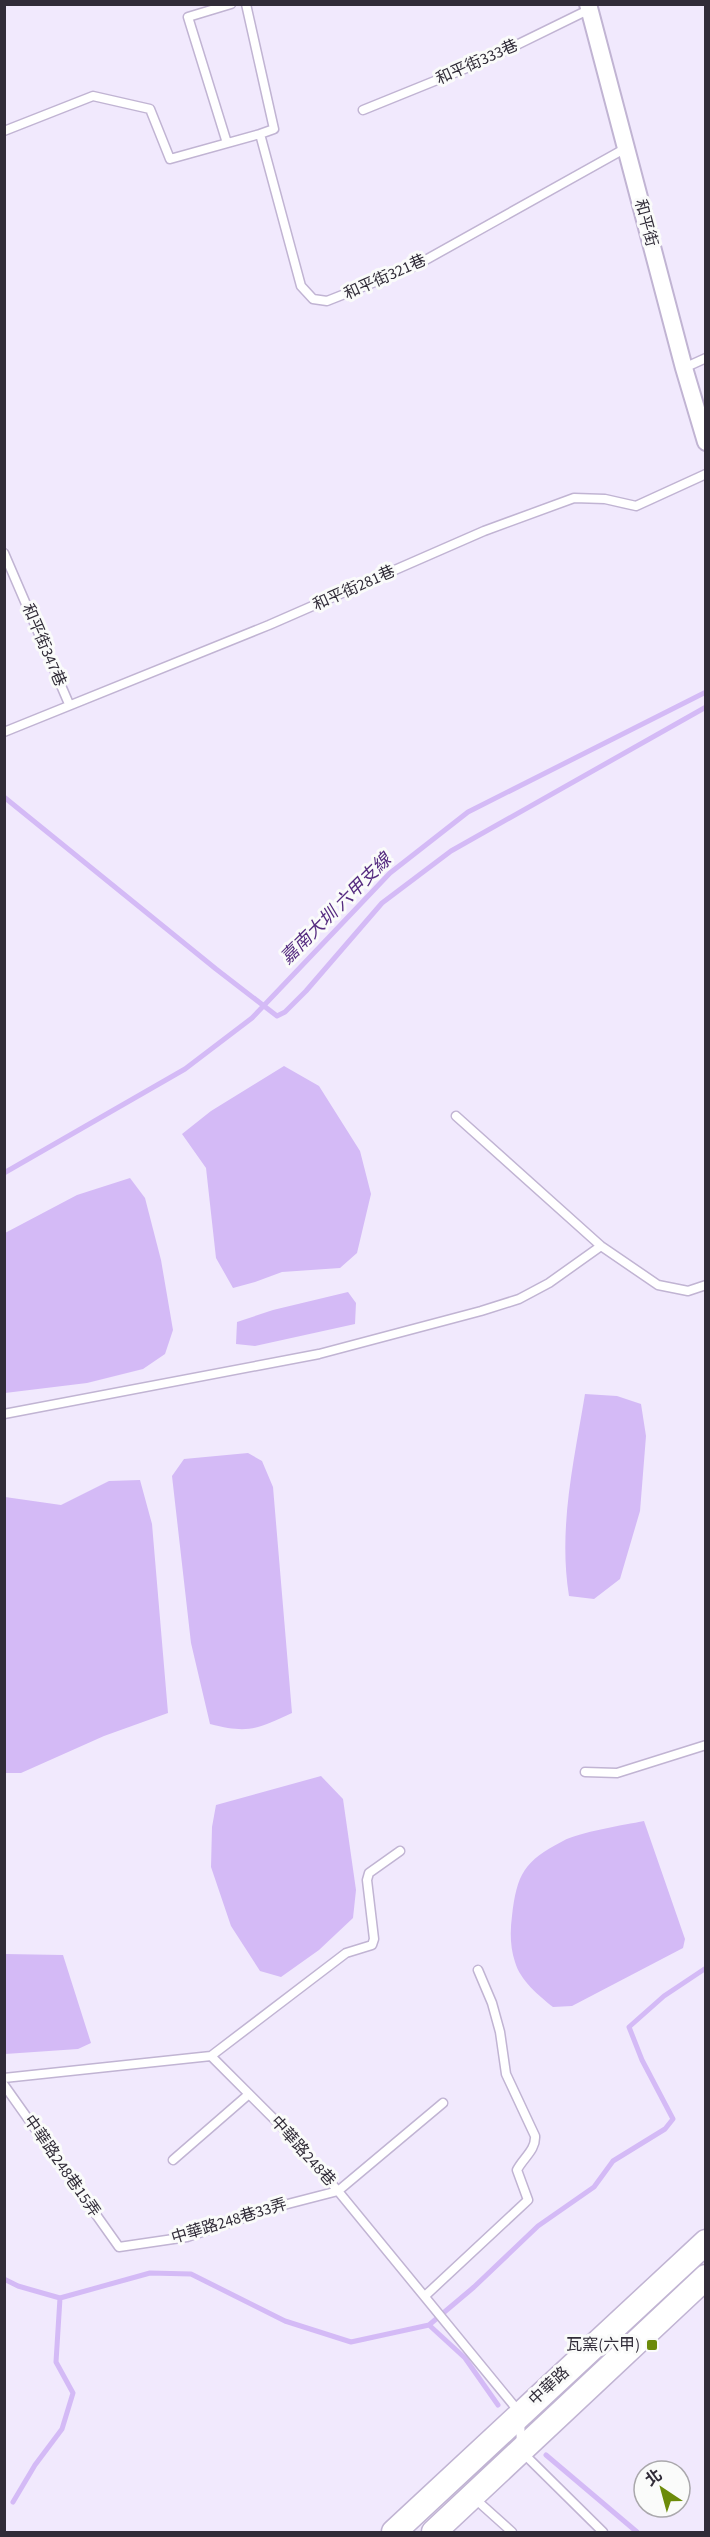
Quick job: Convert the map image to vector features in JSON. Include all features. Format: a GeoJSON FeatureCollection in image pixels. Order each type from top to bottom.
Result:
{"type":"FeatureCollection","features":[{"type":"Feature","properties":{"kind":"street","name":"和平街"},"geometry":{"type":"LineString","coordinates":[[589,7],[705,442]]}},
{"type":"Feature","properties":{"kind":"street","name":"中華路"},"geometry":{"type":"LineString","coordinates":[[395,2532],[705,2242]]}},
{"type":"Feature","properties":{"kind":"street","name":"中華路"},"geometry":{"type":"LineString","coordinates":[[434,2532],[705,2277]]}},
{"type":"Feature","properties":{"kind":"lane"},"geometry":{"type":"LineString","coordinates":[[227,143],[188,17],[231,4]]}},
{"type":"Feature","properties":{"kind":"lane"},"geometry":{"type":"LineString","coordinates":[[4,131],[93,96],[150,109],[170,159],[274,129],[246,4]]}},
{"type":"Feature","properties":{"kind":"lane","name":"和平街333巷"},"geometry":{"type":"LineString","coordinates":[[363,110],[484,61],[589,7]]}},
{"type":"Feature","properties":{"kind":"lane","name":"和平街321巷"},"geometry":{"type":"LineString","coordinates":[[260,134],[301,286],[313,299],[327,301],[413,267],[627,148]]}},
{"type":"Feature","properties":{"kind":"lane"},"geometry":{"type":"LineString","coordinates":[[684,368],[705,358]]}},
{"type":"Feature","properties":{"kind":"lane","name":"和平街281巷"},"geometry":{"type":"LineString","coordinates":[[4,732],[269,625],[484,531],[562,502],[574,498],[605,499],[636,506],[705,474]]}},
{"type":"Feature","properties":{"kind":"lane","name":"和平街347巷"},"geometry":{"type":"LineString","coordinates":[[4,553],[69,704]]}},
{"type":"Feature","properties":{"kind":"lane"},"geometry":{"type":"LineString","coordinates":[[456,1116],[601,1246],[658,1285],[688,1291],[705,1285]]}},
{"type":"Feature","properties":{"kind":"lane"},"geometry":{"type":"LineString","coordinates":[[4,1414],[180,1383],[319,1354],[482,1311],[519,1299],[549,1283],[601,1246]]}},
{"type":"Feature","properties":{"kind":"lane"},"geometry":{"type":"LineString","coordinates":[[585,1772],[617,1773],[705,1745]]}},
{"type":"Feature","properties":{"kind":"lane"},"geometry":{"type":"LineString","coordinates":[[4,2078],[211,2056],[346,1953],[372,1945],[374,1939],[367,1880],[369,1873],[400,1851]]}},
{"type":"Feature","properties":{"kind":"lane"},"geometry":{"type":"LineString","coordinates":[[426,2295],[528,2200],[517,2170],[535,2143],[535,2136],[506,2074],[500,2032],[492,2003],[478,1970]]}},
{"type":"Feature","properties":{"kind":"lane","name":"中華路248巷"},"geometry":{"type":"LineString","coordinates":[[211,2056],[290,2135],[426,2295],[520,2413]]}},
{"type":"Feature","properties":{"kind":"lane","name":"中華路248巷15弄"},"geometry":{"type":"LineString","coordinates":[[4,2085],[119,2247]]}},
{"type":"Feature","properties":{"kind":"lane"},"geometry":{"type":"LineString","coordinates":[[173,2160],[249,2094]]}},
{"type":"Feature","properties":{"kind":"lane"},"geometry":{"type":"LineString","coordinates":[[338,2191],[443,2103]]}},
{"type":"Feature","properties":{"kind":"lane","name":"中華路248巷33弄"},"geometry":{"type":"LineString","coordinates":[[119,2247],[187,2237],[276,2207],[338,2191]]}},
{"type":"Feature","properties":{"kind":"lane"},"geometry":{"type":"LineString","coordinates":[[520,2413],[521,2451],[603,2532]]}},
{"type":"Feature","properties":{"kind":"lane"},"geometry":{"type":"LineString","coordinates":[[473,2496],[512,2532]]}},
{"type":"Feature","properties":{"kind":"shaded area"},"geometry":{"type":"Polygon","coordinates":[[[284,1066],[319,1086],[360,1151],[371,1194],[357,1253],[340,1268],[282,1272],[233,1288],[216,1258],[206,1168],[182,1134],[211,1111],[284,1066]]]}},
{"type":"Feature","properties":{"kind":"shaded area"},"geometry":{"type":"Polygon","coordinates":[[[130,1178],[145,1198],[161,1260],[173,1330],[165,1354],[143,1369],[87,1383],[5,1393],[5,1233],[77,1195],[130,1178]]]}},
{"type":"Feature","properties":{"kind":"shaded area"},"geometry":{"type":"Polygon","coordinates":[[[348,1292],[356,1303],[355,1324],[255,1346],[236,1344],[237,1322],[273,1310],[348,1292]]]}},
{"type":"Feature","properties":{"kind":"shaded area"},"geometry":{"type":"Polygon","coordinates":[[[585,1394],[617,1396],[641,1404],[646,1436],[640,1511],[620,1579],[594,1599],[569,1596],[566,1571],[566,1520],[585,1394]]]}},
{"type":"Feature","properties":{"kind":"shaded area"},"geometry":{"type":"Polygon","coordinates":[[[248,1453],[262,1461],[273,1487],[292,1713],[261,1726],[234,1729],[210,1724],[191,1643],[172,1476],[184,1459],[248,1453]]]}},
{"type":"Feature","properties":{"kind":"shaded area"},"geometry":{"type":"Polygon","coordinates":[[[140,1480],[152,1524],[168,1713],[104,1736],[21,1773],[5,1773],[5,1497],[61,1505],[109,1481],[140,1480]]]}},
{"type":"Feature","properties":{"kind":"shaded area"},"geometry":{"type":"Polygon","coordinates":[[[321,1776],[343,1799],[356,1890],[353,1918],[319,1950],[281,1977],[260,1971],[231,1926],[211,1867],[212,1827],[216,1805],[321,1776]]]}},
{"type":"Feature","properties":{"kind":"shaded area"},"geometry":{"type":"Polygon","coordinates":[[[644,1821],[685,1939],[683,1948],[572,2006],[553,2007],[526,1981],[517,1969],[513,1956],[511,1922],[520,1879],[531,1862],[563,1841],[590,1832],[644,1821]]]}},
{"type":"Feature","properties":{"kind":"shaded area"},"geometry":{"type":"Polygon","coordinates":[[[5,1954],[63,1955],[91,2043],[78,2049],[5,2054],[5,1954]]]}},
{"type":"Feature","properties":{"kind":"waterway","name":"嘉南大圳 六甲支線"},"geometry":{"type":"LineString","coordinates":[[4,1173],[185,1069],[252,1018],[390,873],[468,812],[706,692]]}},
{"type":"Feature","properties":{"kind":"waterway"},"geometry":{"type":"LineString","coordinates":[[4,797],[277,1016],[285,1012],[306,991],[382,903],[451,851],[706,707]]}},
{"type":"Feature","properties":{"kind":"waterway"},"geometry":{"type":"LineString","coordinates":[[429,2325],[474,2287],[538,2226],[594,2187],[613,2161],[665,2129],[673,2119],[642,2060],[629,2027],[664,1996],[706,1968]]}},
{"type":"Feature","properties":{"kind":"waterway"},"geometry":{"type":"LineString","coordinates":[[4,2279],[18,2286],[60,2298],[150,2273],[191,2274],[285,2321],[351,2342],[429,2325],[465,2358],[498,2405]]}},
{"type":"Feature","properties":{"kind":"waterway"},"geometry":{"type":"LineString","coordinates":[[13,2502],[35,2465],[62,2429],[73,2393],[56,2362],[60,2298]]}},
{"type":"Feature","properties":{"kind":"waterway"},"geometry":{"type":"LineString","coordinates":[[546,2455],[637,2532]]}},
{"type":"Feature","properties":{"kind":"place","name":"瓦窯(六甲)"},"geometry":{"type":"Point","coordinates":[652,2345]}}]}
